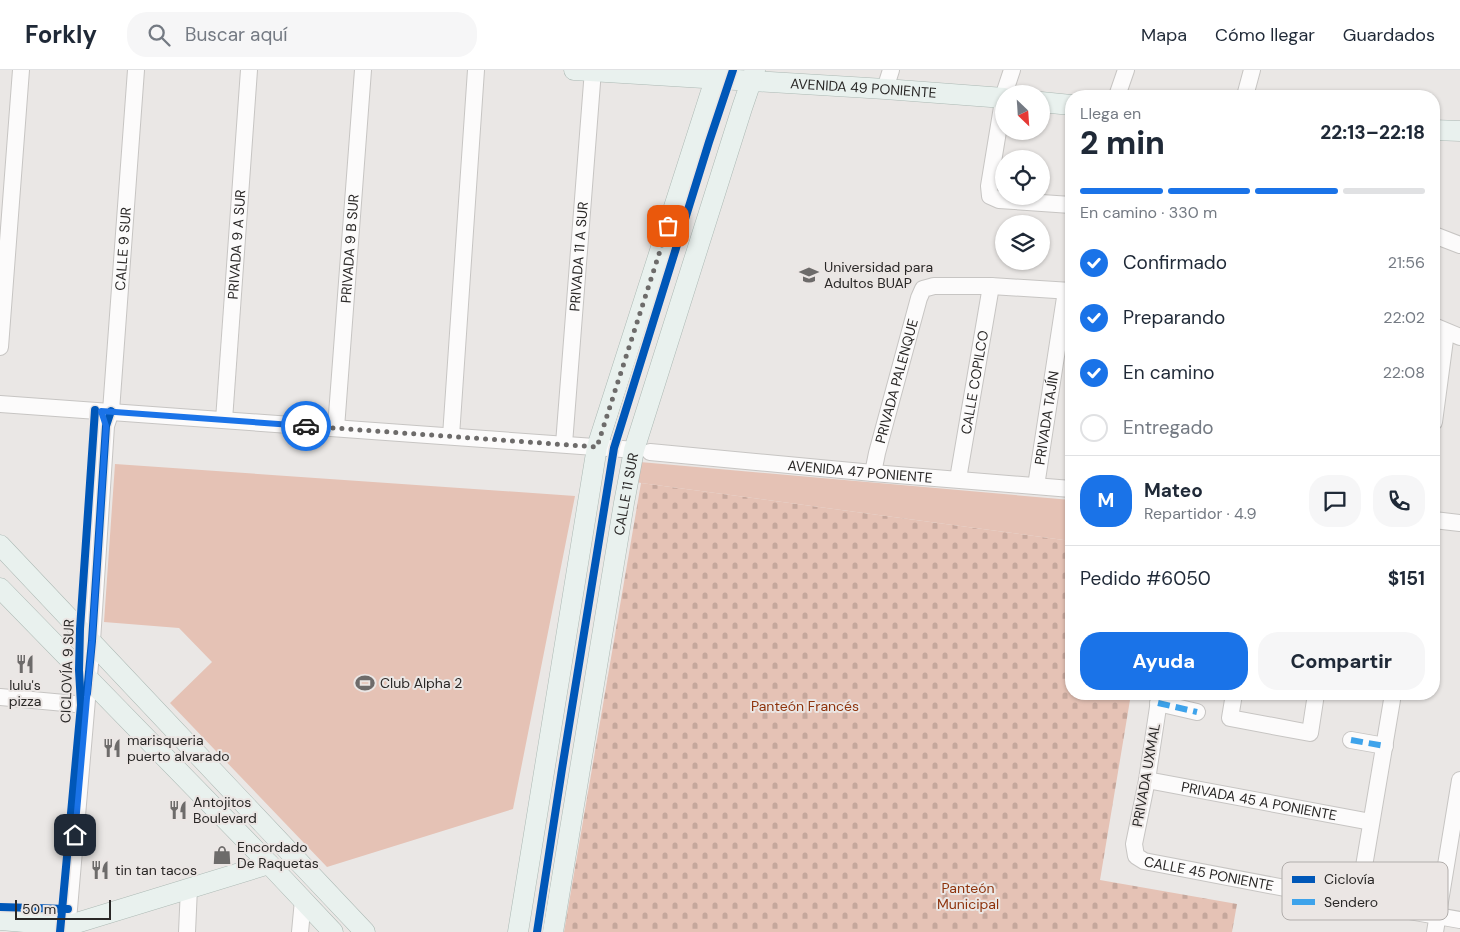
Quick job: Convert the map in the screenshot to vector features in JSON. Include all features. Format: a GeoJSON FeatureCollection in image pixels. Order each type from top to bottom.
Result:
{"type":"FeatureCollection","features":[{"type":"Feature","properties":{"kind":"main road","name":"AVENIDA 49 PONIENTE"},"geometry":{"type":"LineString","coordinates":[[587,70],[888,79],[995,95]]}},
{"type":"Feature","properties":{"kind":"main road"},"geometry":{"type":"LineString","coordinates":[[518,932],[597,447],[711,74]]}},
{"type":"Feature","properties":{"kind":"main road","name":"CALLE 11 SUR"},"geometry":{"type":"LineString","coordinates":[[553,932],[624,503],[753,75]]}},
{"type":"Feature","properties":{"kind":"main road"},"geometry":{"type":"LineString","coordinates":[[1050,103],[1065,104]]}},
{"type":"Feature","properties":{"kind":"main road"},"geometry":{"type":"LineString","coordinates":[[1440,130],[1460,131]]}},
{"type":"Feature","properties":{"kind":"main road"},"geometry":{"type":"LineString","coordinates":[[0,545],[364,932]]}},
{"type":"Feature","properties":{"kind":"main road"},"geometry":{"type":"LineString","coordinates":[[0,588],[333,932]]}},
{"type":"Feature","properties":{"kind":"main road"},"geometry":{"type":"LineString","coordinates":[[0,920],[67,928],[269,864]]}},
{"type":"Feature","properties":{"kind":"street"},"geometry":{"type":"LineString","coordinates":[[0,347],[21,70]]}},
{"type":"Feature","properties":{"kind":"street","name":"CALLE 9 SUR"},"geometry":{"type":"LineString","coordinates":[[67,928],[92,641],[125,70]]}},
{"type":"Feature","properties":{"kind":"street","name":"CALLE 9 SUR"},"geometry":{"type":"LineString","coordinates":[[106,416],[136,70]]}},
{"type":"Feature","properties":{"kind":"street","name":"PRIVADA 9 A SUR"},"geometry":{"type":"LineString","coordinates":[[224,420],[249,70]]}},
{"type":"Feature","properties":{"kind":"street","name":"PRIVADA 9 B SUR"},"geometry":{"type":"LineString","coordinates":[[336,428],[363,70]]}},
{"type":"Feature","properties":{"kind":"street"},"geometry":{"type":"LineString","coordinates":[[450,436],[476,70]]}},
{"type":"Feature","properties":{"kind":"street","name":"PRIVADA 11 A SUR"},"geometry":{"type":"LineString","coordinates":[[564,444],[587,70]]}},
{"type":"Feature","properties":{"kind":"street"},"geometry":{"type":"LineString","coordinates":[[1007,85],[1012,70]]}},
{"type":"Feature","properties":{"kind":"street"},"geometry":{"type":"LineString","coordinates":[[1119,90],[1126,70]]}},
{"type":"Feature","properties":{"kind":"street"},"geometry":{"type":"LineString","coordinates":[[1246,90],[1252,70]]}},
{"type":"Feature","properties":{"kind":"street"},"geometry":{"type":"LineString","coordinates":[[997,140],[989,186],[990,196],[999,200],[1065,205]]}},
{"type":"Feature","properties":{"kind":"street"},"geometry":{"type":"LineString","coordinates":[[1440,237],[1460,245]]}},
{"type":"Feature","properties":{"kind":"street","name":"PRIVADA PALENQUE"},"geometry":{"type":"LineString","coordinates":[[873,473],[923,289],[934,286],[990,286]]}},
{"type":"Feature","properties":{"kind":"street"},"geometry":{"type":"LineString","coordinates":[[990,286],[1065,291]]}},
{"type":"Feature","properties":{"kind":"street","name":"CALLE COPILCO"},"geometry":{"type":"LineString","coordinates":[[958,479],[990,286]]}},
{"type":"Feature","properties":{"kind":"street","name":"PRIVADA TAJÍN"},"geometry":{"type":"LineString","coordinates":[[1036,486],[1065,315]]}},
{"type":"Feature","properties":{"kind":"street"},"geometry":{"type":"LineString","coordinates":[[1440,380],[1447,332]]}},
{"type":"Feature","properties":{"kind":"street","name":"AVENIDA 47 PONIENTE"},"geometry":{"type":"LineString","coordinates":[[0,404],[106,416],[224,420],[564,444],[873,473],[1065,488]]}},
{"type":"Feature","properties":{"kind":"street"},"geometry":{"type":"LineString","coordinates":[[1440,521],[1460,523]]}},
{"type":"Feature","properties":{"kind":"street"},"geometry":{"type":"LineString","coordinates":[[0,697],[86,705]]}},
{"type":"Feature","properties":{"kind":"street","name":"PRIVADA UXMAL"},"geometry":{"type":"LineString","coordinates":[[1136,856],[1134,844],[1147,780],[1159,700]]}},
{"type":"Feature","properties":{"kind":"street"},"geometry":{"type":"LineString","coordinates":[[1164,700],[1197,712]]}},
{"type":"Feature","properties":{"kind":"street"},"geometry":{"type":"LineString","coordinates":[[1233,700],[1230,718],[1310,733],[1315,700]]}},
{"type":"Feature","properties":{"kind":"street"},"geometry":{"type":"LineString","coordinates":[[1364,862],[1392,700]]}},
{"type":"Feature","properties":{"kind":"street"},"geometry":{"type":"LineString","coordinates":[[1351,740],[1385,746]]}},
{"type":"Feature","properties":{"kind":"street","name":"PRIVADA 45 A PONIENTE"},"geometry":{"type":"LineString","coordinates":[[1147,780],[1371,822]]}},
{"type":"Feature","properties":{"kind":"street"},"geometry":{"type":"LineString","coordinates":[[1448,873],[1455,843],[1460,780]]}},
{"type":"Feature","properties":{"kind":"street","name":"CALLE 45 PONIENTE"},"geometry":{"type":"LineString","coordinates":[[1136,856],[1144,861],[1282,887]]}},
{"type":"Feature","properties":{"kind":"street"},"geometry":{"type":"LineString","coordinates":[[186,932],[189,888]]}},
{"type":"Feature","properties":{"kind":"street"},"geometry":{"type":"LineString","coordinates":[[300,932],[302,900]]}},
{"type":"Feature","properties":{"kind":"street","name":"CALLE 45 PONIENTE"},"geometry":{"type":"LineString","coordinates":[[1422,920],[1436,924],[1460,920]]}},
{"type":"Feature","properties":{"kind":"green space"},"geometry":{"type":"Polygon","coordinates":[[[640,462],[1065,499],[1065,540],[641,483],[633,481],[640,462]]]}},
{"type":"Feature","properties":{"kind":"green space","name":"Club Alpha 2"},"geometry":{"type":"Polygon","coordinates":[[[115,464],[575,496],[513,809],[327,867],[170,703],[212,662],[179,628],[104,622],[115,464]]]}},
{"type":"Feature","properties":{"kind":"green space","name":"Panteón Francés"},"geometry":{"type":"Polygon","coordinates":[[[641,483],[1065,540],[1065,700],[1130,700],[1100,880],[1237,904],[1232,932],[564,932],[641,483]]]}},
{"type":"Feature","properties":{"kind":"marked path"},"geometry":{"type":"LineString","coordinates":[[1158,703],[1197,712]]}},
{"type":"Feature","properties":{"kind":"marked path"},"geometry":{"type":"LineString","coordinates":[[1351,740],[1385,746]]}},
{"type":"Feature","properties":{"kind":"cycle path"},"geometry":{"type":"LineString","coordinates":[[537,932],[614,448],[733,70]]}},
{"type":"Feature","properties":{"kind":"cycle path","name":"CICLOVÍA 9 SUR"},"geometry":{"type":"LineString","coordinates":[[60,932],[81,705],[79,670],[80,629],[95,410]]}},
{"type":"Feature","properties":{"kind":"cycle path"},"geometry":{"type":"LineString","coordinates":[[87,693],[106,426],[111,411]]}},
{"type":"Feature","properties":{"kind":"cycle path"},"geometry":{"type":"LineString","coordinates":[[0,907],[68,909]]}},
{"type":"Feature","properties":{"kind":"way so far"},"geometry":{"type":"LineString","coordinates":[[306,426],[597,447],[668,226]]}},
{"type":"Feature","properties":{"kind":"place","name":"Universidad para Adultos BUAP"},"geometry":{"type":"Point","coordinates":[809,275]}},
{"type":"Feature","properties":{"kind":"place","name":"lulu's pizza"},"geometry":{"type":"Point","coordinates":[25,664]}},
{"type":"Feature","properties":{"kind":"place","name":"Club Alpha 2"},"geometry":{"type":"Point","coordinates":[365,683]}},
{"type":"Feature","properties":{"kind":"place","name":"marisqueria puerto alvarado"},"geometry":{"type":"Point","coordinates":[112,748]}},
{"type":"Feature","properties":{"kind":"place","name":"Antojitos Boulevard"},"geometry":{"type":"Point","coordinates":[178,810]}},
{"type":"Feature","properties":{"kind":"place","name":"Encordado De Raquetas"},"geometry":{"type":"Point","coordinates":[222,855]}},
{"type":"Feature","properties":{"kind":"place","name":"tin tan tacos"},"geometry":{"type":"Point","coordinates":[100,870]}},
{"type":"Feature","properties":{"kind":"route"},"geometry":{"type":"LineString","coordinates":[[75,835],[92,641],[106,426],[101,411],[306,426]]}},
{"type":"Feature","properties":{"kind":"park label","name":"Panteón Municipal"},"geometry":{"type":"Point","coordinates":[968,896]}}]}
